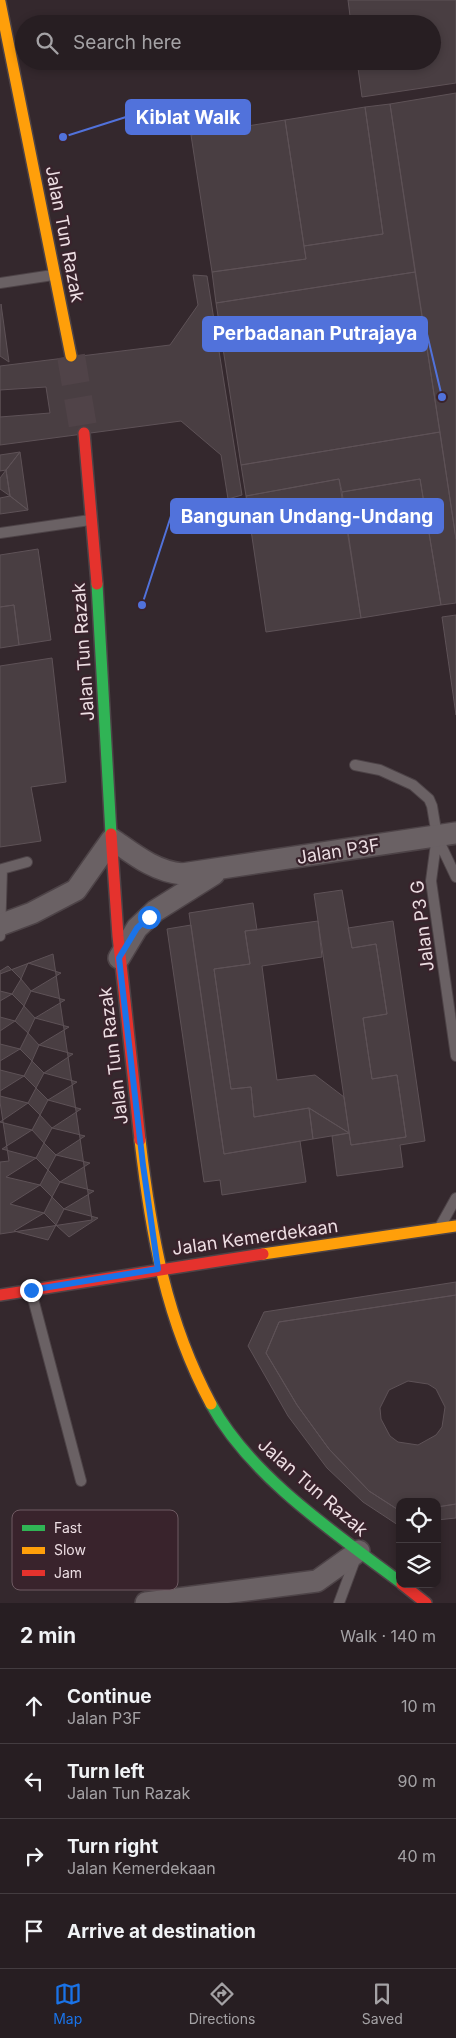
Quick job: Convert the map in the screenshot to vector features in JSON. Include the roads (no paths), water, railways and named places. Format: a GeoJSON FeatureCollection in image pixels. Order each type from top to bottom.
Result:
{"type":"FeatureCollection","features":[{"type":"Feature","properties":{"kind":"street","name":"Jalan Tun Razak"},"geometry":{"type":"LineString","coordinates":[[0,2],[71,356]]}},
{"type":"Feature","properties":{"kind":"street","name":"Jalan Tun Razak"},"geometry":{"type":"LineString","coordinates":[[84,433],[102,654],[119,958],[143,1165],[158,1269],[177,1334],[217,1416],[244,1450],[272,1479],[396,1579]]}},
{"type":"Feature","properties":{"kind":"street","name":"Jalan P3F"},"geometry":{"type":"LineString","coordinates":[[112,838],[144,862],[166,872],[182,874],[221,870],[446,835]]}},
{"type":"Feature","properties":{"kind":"street"},"geometry":{"type":"LineString","coordinates":[[0,928],[32,914],[76,890],[112,838]]}},
{"type":"Feature","properties":{"kind":"street","name":"Jalan P3F"},"geometry":{"type":"LineString","coordinates":[[119,958],[137,928],[155,911],[221,870]]}},
{"type":"Feature","properties":{"kind":"street","name":"Jalan Kemerdekaan"},"geometry":{"type":"LineString","coordinates":[[0,1295],[158,1269],[456,1226]]}},
{"type":"Feature","properties":{"kind":"street"},"geometry":{"type":"LineString","coordinates":[[146,1603],[317,1581],[359,1551]]}},
{"type":"Feature","properties":{"kind":"street","name":"Jalan Tun Razak"},"geometry":{"type":"LineString","coordinates":[[407,1588],[426,1603]]}},
{"type":"Feature","properties":{"kind":"lane"},"geometry":{"type":"LineString","coordinates":[[0,283],[56,275]]}},
{"type":"Feature","properties":{"kind":"lane"},"geometry":{"type":"LineString","coordinates":[[0,533],[91,520]]}},
{"type":"Feature","properties":{"kind":"lane"},"geometry":{"type":"LineString","coordinates":[[355,765],[380,770],[413,786],[429,799],[446,835],[456,877]]}},
{"type":"Feature","properties":{"kind":"lane","name":"Jalan P3 G"},"geometry":{"type":"LineString","coordinates":[[446,835],[431,881],[456,1056]]}},
{"type":"Feature","properties":{"kind":"lane"},"geometry":{"type":"LineString","coordinates":[[0,928],[2,869],[27,862]]}},
{"type":"Feature","properties":{"kind":"lane"},"geometry":{"type":"LineString","coordinates":[[440,1228],[456,1198]]}},
{"type":"Feature","properties":{"kind":"lane"},"geometry":{"type":"LineString","coordinates":[[31,1290],[81,1481]]}},
{"type":"Feature","properties":{"kind":"lane"},"geometry":{"type":"LineString","coordinates":[[339,1603],[359,1551]]}},
{"type":"Feature","properties":{"kind":"tunnel"},"geometry":{"type":"LineString","coordinates":[[71,356],[84,433]]}},
{"type":"Feature","properties":{"kind":"place","name":"Kiblat Walk"},"geometry":{"type":"Point","coordinates":[63,137]}},
{"type":"Feature","properties":{"kind":"place","name":"Perbadanan Putrajaya"},"geometry":{"type":"Point","coordinates":[442,397]}},
{"type":"Feature","properties":{"kind":"place","name":"Bangunan Undang-Undang"},"geometry":{"type":"Point","coordinates":[142,605]}}]}
